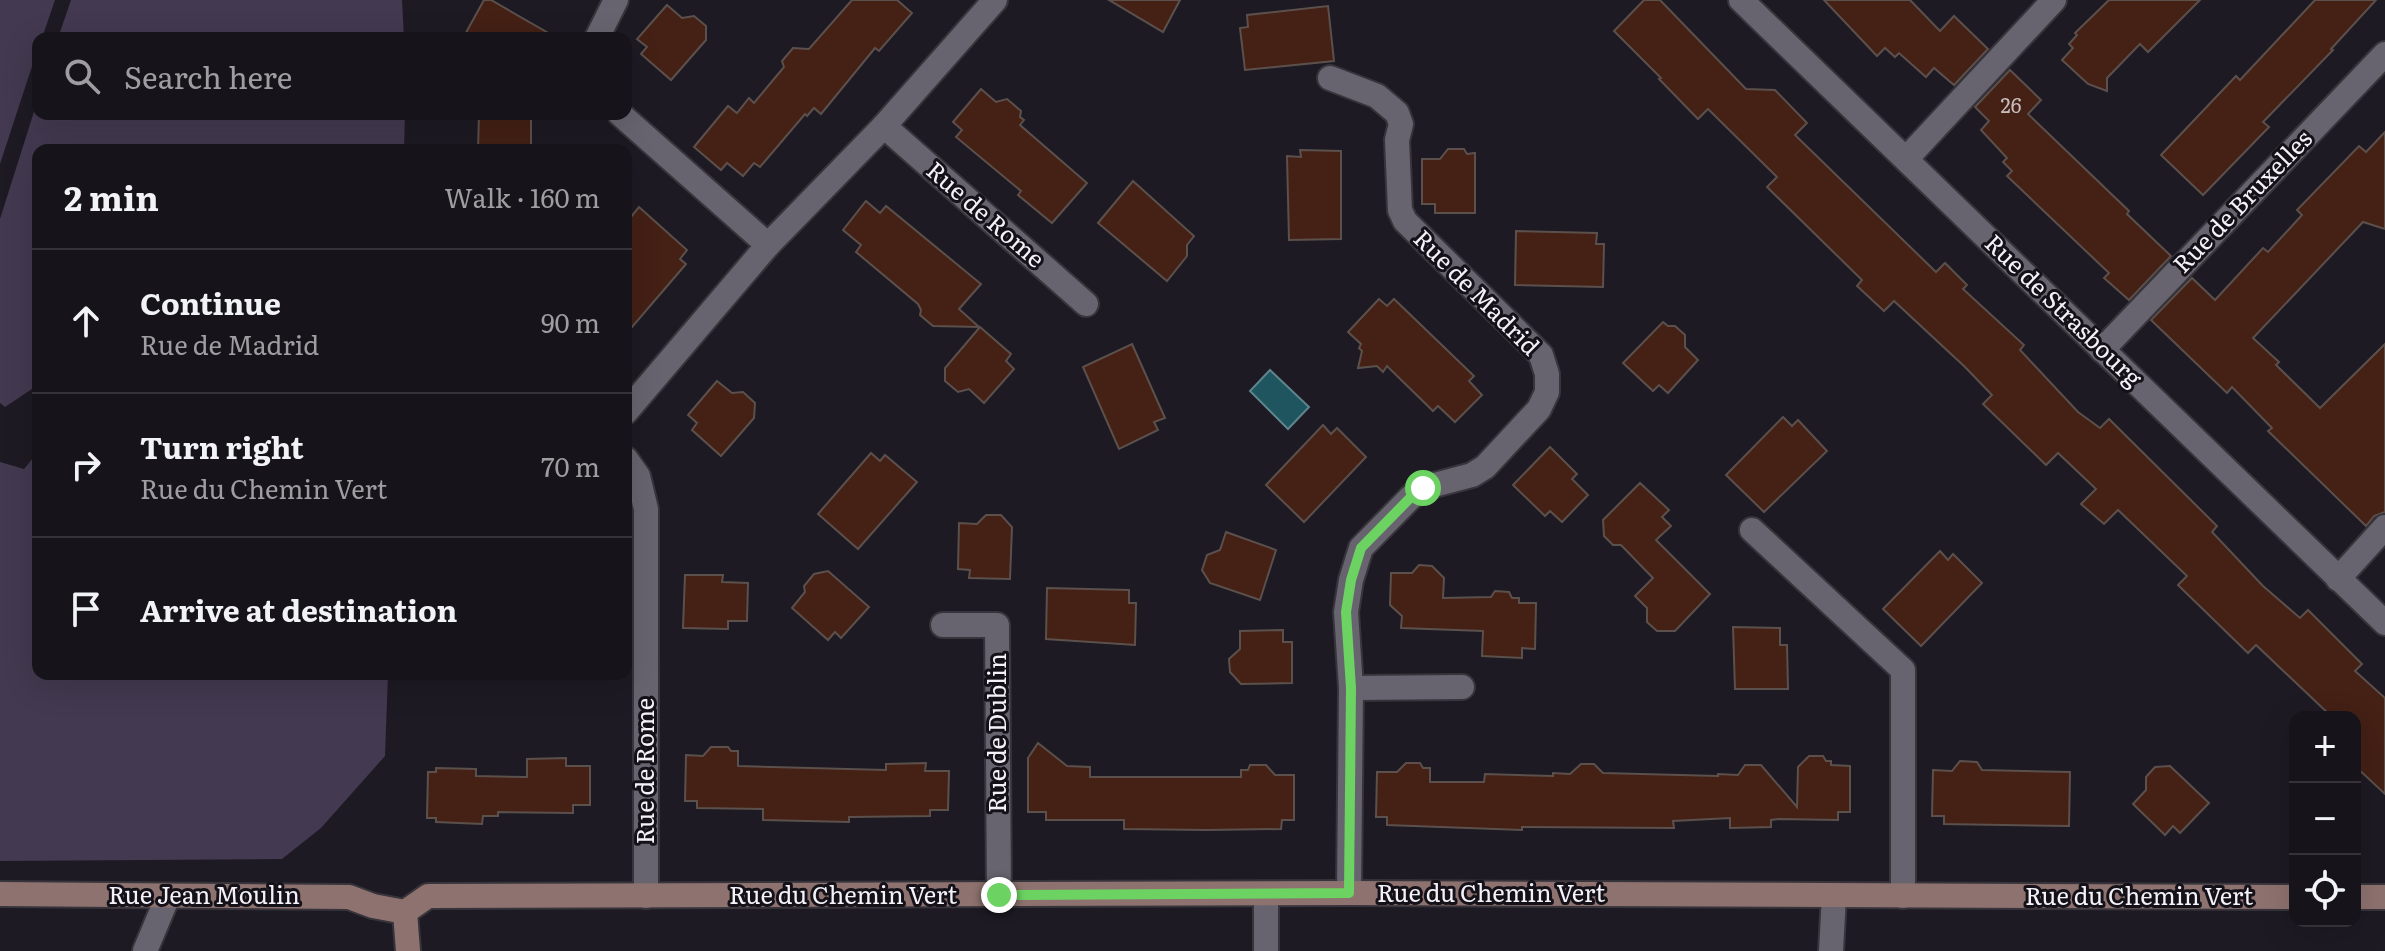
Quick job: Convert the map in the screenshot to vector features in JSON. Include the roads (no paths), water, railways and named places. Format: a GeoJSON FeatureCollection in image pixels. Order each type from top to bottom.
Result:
{"type":"FeatureCollection","features":[{"type":"Feature","properties":{"kind":"street"},"geometry":{"type":"LineString","coordinates":[[600,32],[616,0]]}},
{"type":"Feature","properties":{"kind":"street"},"geometry":{"type":"LineString","coordinates":[[632,405],[768,245],[884,126],[995,0]]}},
{"type":"Feature","properties":{"kind":"street","name":"Rue de Strasbourg"},"geometry":{"type":"LineString","coordinates":[[1741,0],[2385,623]]}},
{"type":"Feature","properties":{"kind":"street"},"geometry":{"type":"LineString","coordinates":[[1907,158],[2054,0]]}},
{"type":"Feature","properties":{"kind":"street","name":"Rue de Bruxelles"},"geometry":{"type":"LineString","coordinates":[[2102,350],[2385,54]]}},
{"type":"Feature","properties":{"kind":"street","name":"Rue de Madrid"},"geometry":{"type":"LineString","coordinates":[[1330,78],[1377,96],[1397,113],[1401,124],[1397,140],[1400,210],[1405,221],[1541,355],[1547,374],[1547,392],[1539,409],[1485,467],[1472,475],[1423,488],[1361,548],[1351,580],[1346,612],[1351,688],[1349,893]]}},
{"type":"Feature","properties":{"kind":"street"},"geometry":{"type":"LineString","coordinates":[[627,120],[768,245]]}},
{"type":"Feature","properties":{"kind":"street","name":"Rue de Rome"},"geometry":{"type":"LineString","coordinates":[[884,126],[1086,304]]}},
{"type":"Feature","properties":{"kind":"street","name":"Rue de Rome"},"geometry":{"type":"LineString","coordinates":[[632,468],[638,476],[646,509],[646,896]]}},
{"type":"Feature","properties":{"kind":"street"},"geometry":{"type":"LineString","coordinates":[[2338,579],[2385,527]]}},
{"type":"Feature","properties":{"kind":"street"},"geometry":{"type":"LineString","coordinates":[[1752,530],[1903,670],[1903,896]]}},
{"type":"Feature","properties":{"kind":"street","name":"Rue de Dublin"},"geometry":{"type":"LineString","coordinates":[[943,625],[997,625],[999,895]]}},
{"type":"Feature","properties":{"kind":"street"},"geometry":{"type":"LineString","coordinates":[[1351,688],[1462,687]]}},
{"type":"Feature","properties":{"kind":"street","name":"Rue du Chemin Vert"},"geometry":{"type":"LineString","coordinates":[[405,912],[428,896],[1349,893],[2289,897]]}},
{"type":"Feature","properties":{"kind":"street","name":"Rue Jean Moulin"},"geometry":{"type":"LineString","coordinates":[[0,894],[349,897],[373,906],[405,912]]}},
{"type":"Feature","properties":{"kind":"street"},"geometry":{"type":"LineString","coordinates":[[1266,894],[1266,951]]}},
{"type":"Feature","properties":{"kind":"street"},"geometry":{"type":"LineString","coordinates":[[145,951],[168,896]]}},
{"type":"Feature","properties":{"kind":"street"},"geometry":{"type":"LineString","coordinates":[[1831,951],[1834,896]]}},
{"type":"Feature","properties":{"kind":"street"},"geometry":{"type":"LineString","coordinates":[[2361,897],[2385,897]]}},
{"type":"Feature","properties":{"kind":"street"},"geometry":{"type":"LineString","coordinates":[[405,912],[408,951]]}},
{"type":"Feature","properties":{"kind":"water"},"geometry":{"type":"Polygon","coordinates":[[[1270,370],[1309,407],[1288,429],[1250,391],[1270,370]]]}}]}
